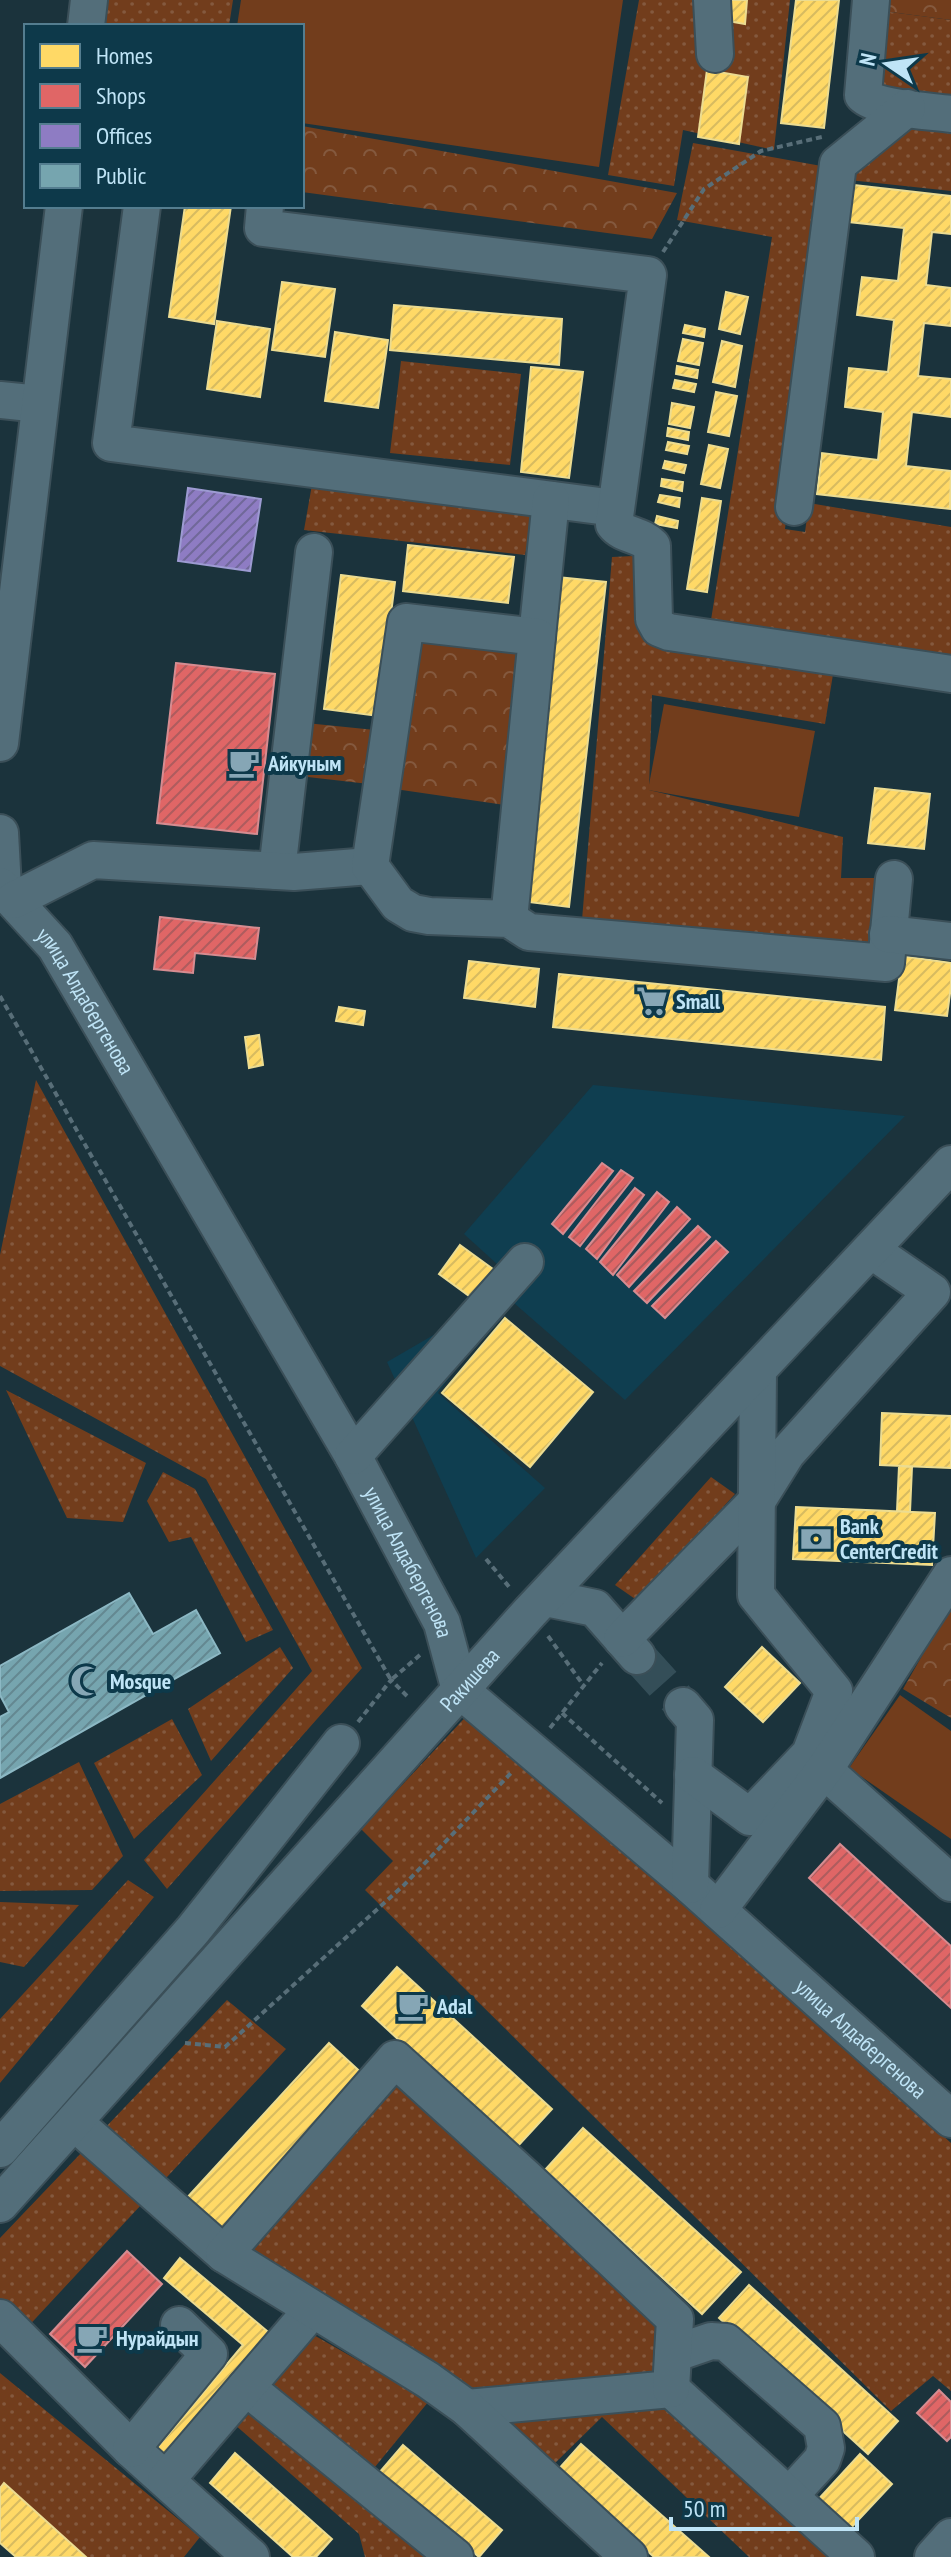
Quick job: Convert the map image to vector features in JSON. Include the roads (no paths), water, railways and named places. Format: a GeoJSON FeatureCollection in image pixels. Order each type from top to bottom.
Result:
{"type":"FeatureCollection","features":[{"type":"Feature","properties":{"kind":"street"},"geometry":{"type":"LineString","coordinates":[[86,24],[89,0]]}},
{"type":"Feature","properties":{"kind":"street"},"geometry":{"type":"LineString","coordinates":[[712,0],[715,54]]}},
{"type":"Feature","properties":{"kind":"street"},"geometry":{"type":"LineString","coordinates":[[871,0],[863,95],[879,103],[951,114]]}},
{"type":"Feature","properties":{"kind":"street"},"geometry":{"type":"LineString","coordinates":[[794,507],[838,164],[907,108]]}},
{"type":"Feature","properties":{"kind":"street"},"geometry":{"type":"LineString","coordinates":[[0,743],[64,208]]}},
{"type":"Feature","properties":{"kind":"street"},"geometry":{"type":"LineString","coordinates":[[142,208],[111,443],[615,508]]}},
{"type":"Feature","properties":{"kind":"street"},"geometry":{"type":"LineString","coordinates":[[265,208],[263,228],[648,275],[614,524],[618,530],[646,540],[652,546],[654,619],[659,628],[951,674]]}},
{"type":"Feature","properties":{"kind":"street"},"geometry":{"type":"LineString","coordinates":[[0,400],[40,404]]}},
{"type":"Feature","properties":{"kind":"street"},"geometry":{"type":"LineString","coordinates":[[509,919],[551,500]]}},
{"type":"Feature","properties":{"kind":"street"},"geometry":{"type":"LineString","coordinates":[[277,871],[314,552]]}},
{"type":"Feature","properties":{"kind":"street"},"geometry":{"type":"LineString","coordinates":[[537,637],[406,622],[370,866],[398,904],[413,913],[429,916],[509,919],[529,932],[886,963],[894,879]]}},
{"type":"Feature","properties":{"kind":"street"},"geometry":{"type":"LineString","coordinates":[[0,833],[6,891],[93,860],[294,872],[370,866]]}},
{"type":"Feature","properties":{"kind":"street","name":"улица Алдабергенова"},"geometry":{"type":"LineString","coordinates":[[6,891],[55,946],[353,1456],[446,1632],[460,1690],[690,1885],[951,2119]]}},
{"type":"Feature","properties":{"kind":"street"},"geometry":{"type":"LineString","coordinates":[[888,934],[951,941]]}},
{"type":"Feature","properties":{"kind":"street","name":"Ракишева"},"geometry":{"type":"LineString","coordinates":[[0,2204],[460,1690],[951,1164]]}},
{"type":"Feature","properties":{"kind":"street"},"geometry":{"type":"LineString","coordinates":[[546,1598],[595,1608],[630,1648],[757,1501],[787,1453],[942,1282],[871,1250]]}},
{"type":"Feature","properties":{"kind":"street"},"geometry":{"type":"LineString","coordinates":[[353,1456],[525,1262]]}},
{"type":"Feature","properties":{"kind":"street"},"geometry":{"type":"LineString","coordinates":[[693,1775],[750,1817],[810,1754],[834,1691],[756,1595],[758,1371]]}},
{"type":"Feature","properties":{"kind":"street"},"geometry":{"type":"LineString","coordinates":[[718,1910],[824,1770],[951,1575]]}},
{"type":"Feature","properties":{"kind":"street"},"geometry":{"type":"LineString","coordinates":[[683,1706],[695,1720],[690,1885]]}},
{"type":"Feature","properties":{"kind":"street"},"geometry":{"type":"LineString","coordinates":[[0,2149],[193,1930],[341,1743]]}},
{"type":"Feature","properties":{"kind":"street"},"geometry":{"type":"LineString","coordinates":[[824,1770],[951,1883]]}},
{"type":"Feature","properties":{"kind":"street"},"geometry":{"type":"LineString","coordinates":[[193,1930],[224,1953]]}},
{"type":"Feature","properties":{"kind":"street"},"geometry":{"type":"LineString","coordinates":[[224,2254],[395,2059],[675,2319],[672,2372],[789,2496],[856,2557]]}},
{"type":"Feature","properties":{"kind":"street"},"geometry":{"type":"LineString","coordinates":[[74,2122],[224,2254],[428,2380],[467,2408],[629,2557]]}},
{"type":"Feature","properties":{"kind":"street"},"geometry":{"type":"LineString","coordinates":[[166,2480],[312,2310]]}},
{"type":"Feature","properties":{"kind":"street"},"geometry":{"type":"LineString","coordinates":[[0,2318],[166,2480],[228,2551]]}},
{"type":"Feature","properties":{"kind":"street"},"geometry":{"type":"LineString","coordinates":[[131,2449],[209,2354],[179,2325]]}},
{"type":"Feature","properties":{"kind":"street"},"geometry":{"type":"LineString","coordinates":[[467,2408],[672,2372],[711,2341],[726,2342],[822,2426],[826,2448],[822,2460],[789,2496]]}},
{"type":"Feature","properties":{"kind":"street"},"geometry":{"type":"LineString","coordinates":[[246,2387],[455,2557]]}},
{"type":"Feature","properties":{"kind":"street"},"geometry":{"type":"LineString","coordinates":[[933,2557],[951,2537]]}},
{"type":"Feature","properties":{"kind":"tunnel"},"geometry":{"type":"LineString","coordinates":[[639,1657],[683,1706]]}},
{"type":"Feature","properties":{"kind":"place","name":"Айкуным"},"geometry":{"type":"Point","coordinates":[244,763]}},
{"type":"Feature","properties":{"kind":"place","name":"Small"},"geometry":{"type":"Point","coordinates":[652,1001]}},
{"type":"Feature","properties":{"kind":"place","name":"Bank CenterCredit"},"geometry":{"type":"Point","coordinates":[816,1539]}},
{"type":"Feature","properties":{"kind":"place","name":"Mosque"},"geometry":{"type":"Point","coordinates":[86,1681]}},
{"type":"Feature","properties":{"kind":"place","name":"Adal"},"geometry":{"type":"Point","coordinates":[413,2006]}},
{"type":"Feature","properties":{"kind":"place","name":"Нурайдын"},"geometry":{"type":"Point","coordinates":[92,2338]}}]}
